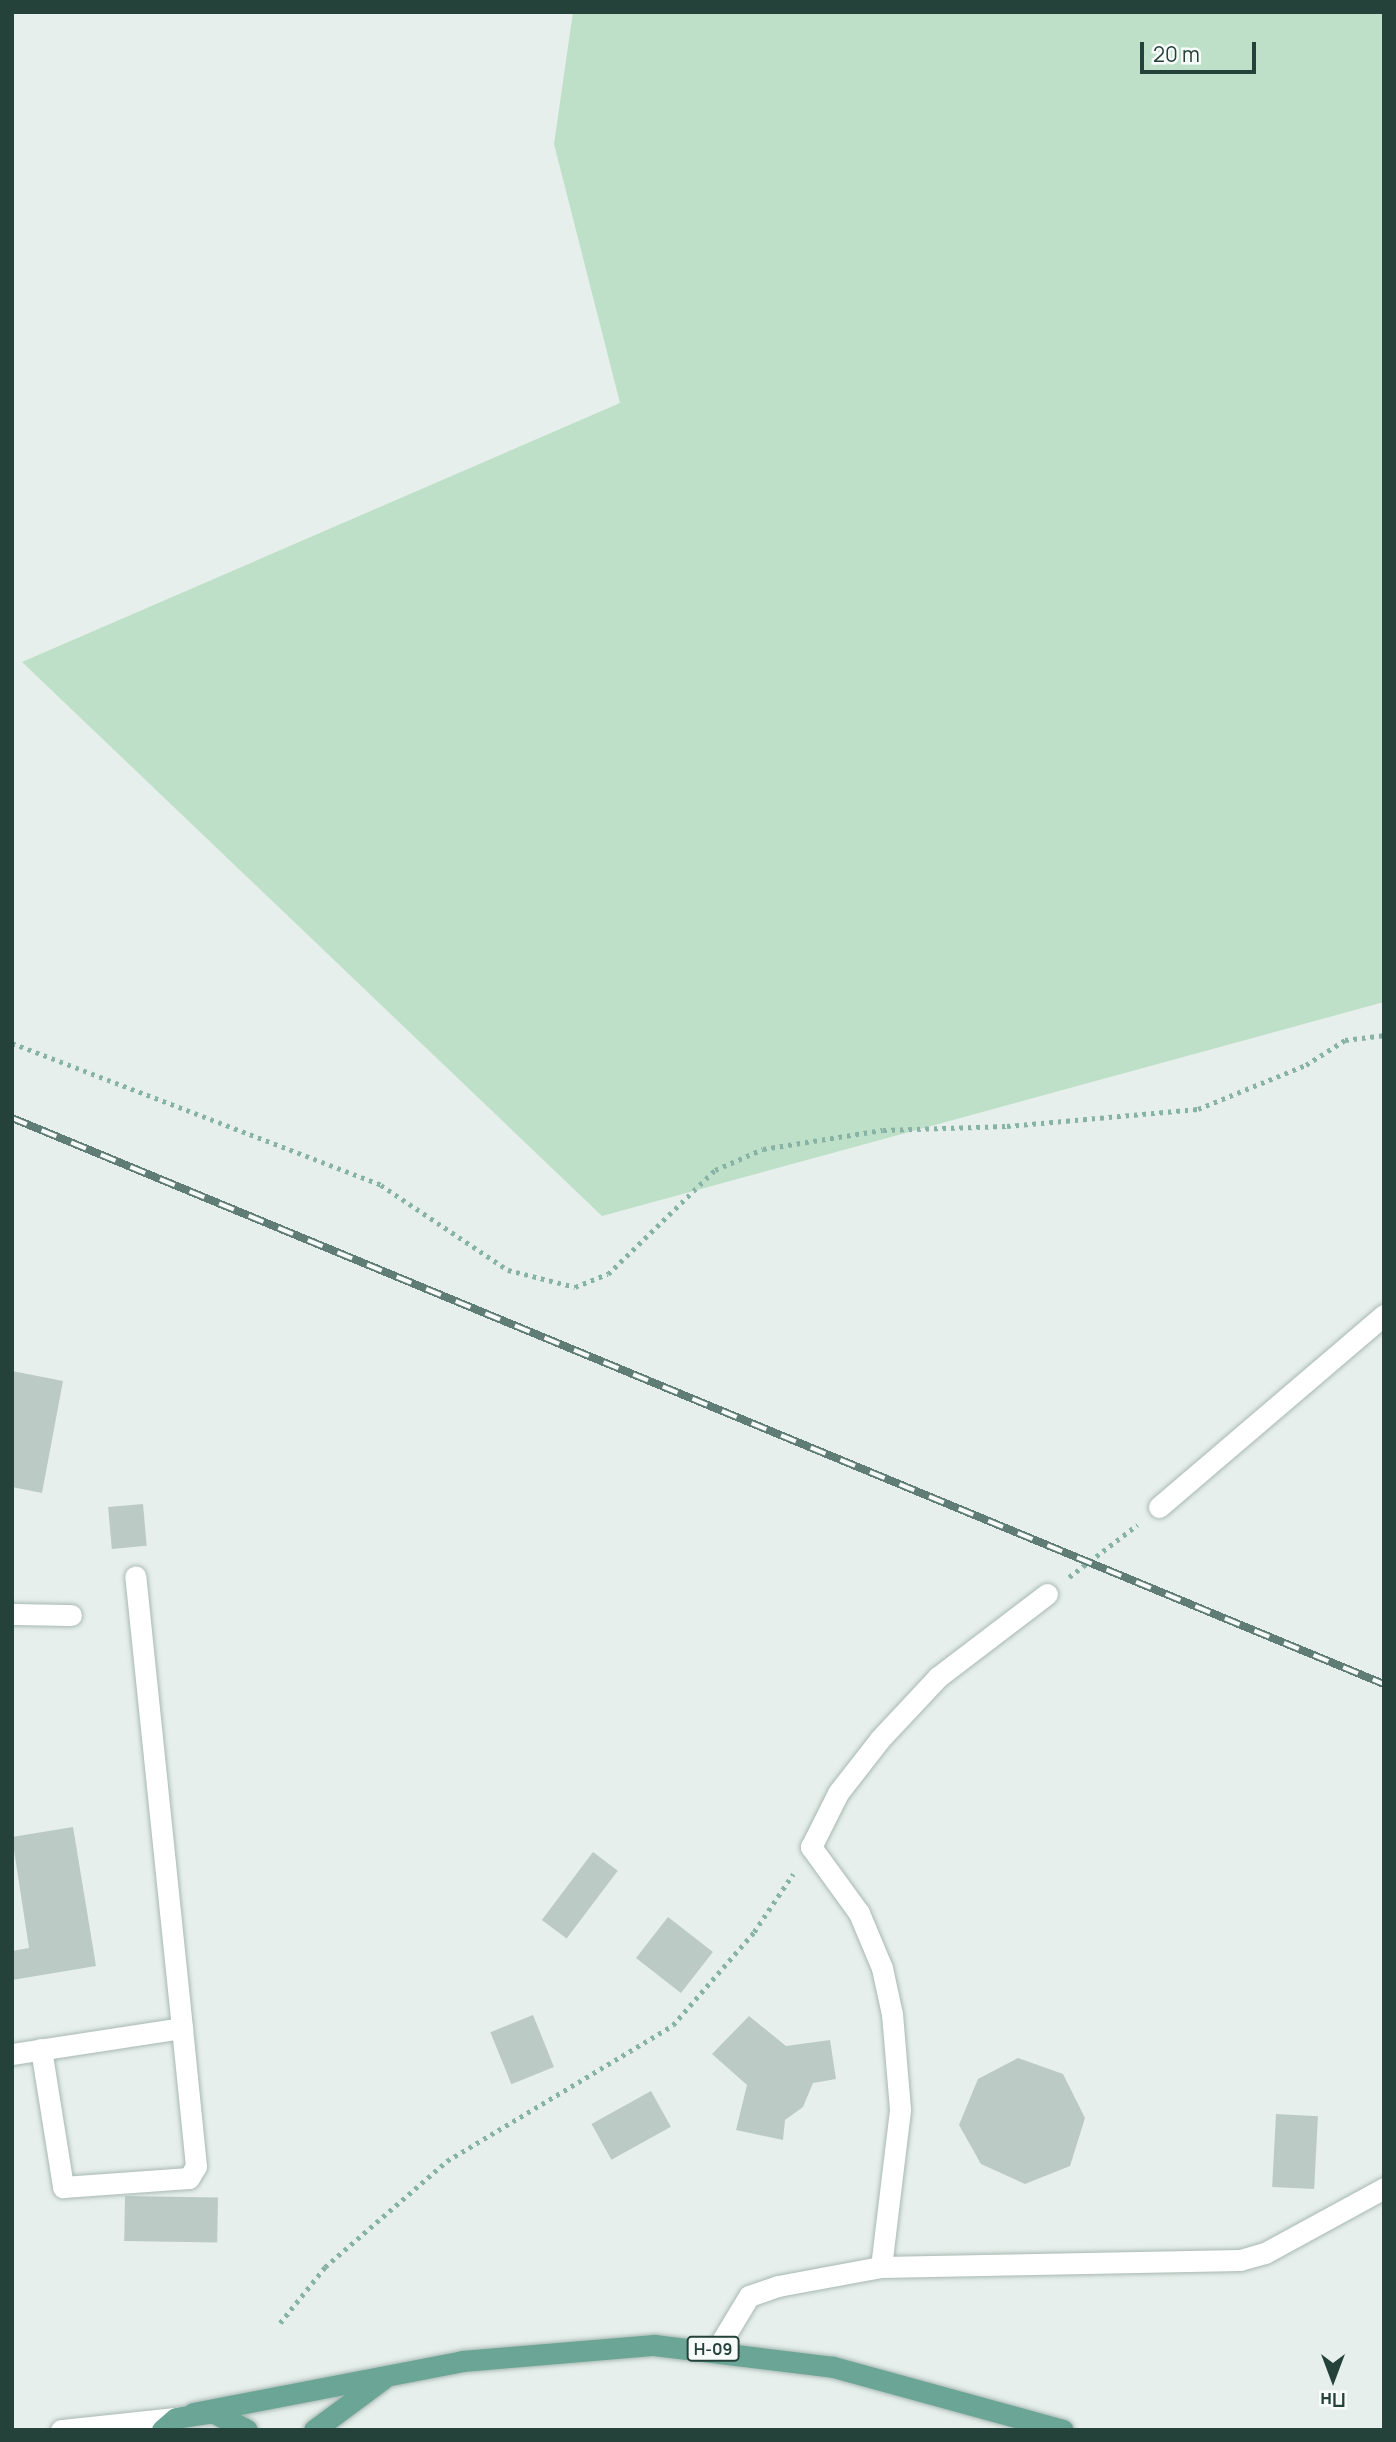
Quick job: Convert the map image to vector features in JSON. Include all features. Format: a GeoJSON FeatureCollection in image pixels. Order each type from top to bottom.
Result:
{"type":"FeatureCollection","features":[{"type":"Feature","properties":{"kind":"main road"},"geometry":{"type":"LineString","coordinates":[[1160,1507],[1384,1315]]}},
{"type":"Feature","properties":{"kind":"main road"},"geometry":{"type":"LineString","coordinates":[[41,2049],[63,2187],[189,2178],[196,2166],[135,1576]]}},
{"type":"Feature","properties":{"kind":"main road"},"geometry":{"type":"LineString","coordinates":[[881,2267],[900,2109],[892,2014],[882,1968],[859,1913],[811,1847],[838,1793],[880,1739],[938,1677],[1047,1594]]}},
{"type":"Feature","properties":{"kind":"main road"},"geometry":{"type":"LineString","coordinates":[[12,1614],[71,1615]]}},
{"type":"Feature","properties":{"kind":"main road"},"geometry":{"type":"LineString","coordinates":[[12,2054],[182,2028]]}},
{"type":"Feature","properties":{"kind":"main road"},"geometry":{"type":"LineString","coordinates":[[717,2349],[749,2297],[881,2267],[1240,2260],[1265,2253],[1384,2188]]}},
{"type":"Feature","properties":{"kind":"main road","name":"Н-09"},"geometry":{"type":"LineString","coordinates":[[177,2420],[391,2374],[607,2345],[717,2349],[833,2367],[1063,2430]]}},
{"type":"Feature","properties":{"kind":"main road","name":"Н-09"},"geometry":{"type":"LineString","coordinates":[[314,2430],[391,2374]]}},
{"type":"Feature","properties":{"kind":"main road"},"geometry":{"type":"LineString","coordinates":[[61,2430],[230,2417],[247,2430]]}},
{"type":"Feature","properties":{"kind":"path"},"geometry":{"type":"LineString","coordinates":[[12,1043],[381,1185],[508,1270],[575,1287],[608,1274],[715,1170],[763,1149],[883,1130],[1007,1126],[1198,1109],[1306,1065],[1345,1040],[1384,1035]]}},
{"type":"Feature","properties":{"kind":"path"},"geometry":{"type":"LineString","coordinates":[[1047,1594],[1160,1507]]}},
{"type":"Feature","properties":{"kind":"path"},"geometry":{"type":"LineString","coordinates":[[280,2323],[325,2267],[447,2161],[673,2025],[754,1932],[811,1847]]}},
{"type":"Feature","properties":{"kind":"green space"},"geometry":{"type":"Polygon","coordinates":[[[573,12],[1384,12],[1384,1002],[602,1216],[22,662],[620,403],[554,144],[573,12]]]}},
{"type":"Feature","properties":{"kind":"building"},"geometry":{"type":"Polygon","coordinates":[[[12,1371],[63,1381],[42,1493],[12,1487],[12,1371]]]}},
{"type":"Feature","properties":{"kind":"building"},"geometry":{"type":"Polygon","coordinates":[[[143,1504],[147,1546],[112,1549],[108,1507],[143,1504]]]}},
{"type":"Feature","properties":{"kind":"building"},"geometry":{"type":"Polygon","coordinates":[[[73,1827],[96,1966],[12,1980],[12,1951],[29,1948],[12,1837],[73,1827]]]}},
{"type":"Feature","properties":{"kind":"building"},"geometry":{"type":"Polygon","coordinates":[[[593,1852],[618,1871],[567,1939],[542,1920],[593,1852]]]}},
{"type":"Feature","properties":{"kind":"building"},"geometry":{"type":"Polygon","coordinates":[[[668,1917],[713,1952],[681,1993],[636,1958],[668,1917]]]}},
{"type":"Feature","properties":{"kind":"building"},"geometry":{"type":"Polygon","coordinates":[[[533,2015],[554,2067],[511,2084],[490,2032],[533,2015]]]}},
{"type":"Feature","properties":{"kind":"building"},"geometry":{"type":"Polygon","coordinates":[[[749,2016],[786,2046],[830,2040],[836,2079],[813,2083],[803,2107],[785,2120],[783,2140],[736,2130],[747,2085],[712,2054],[749,2016]]]}},
{"type":"Feature","properties":{"kind":"building"},"geometry":{"type":"Polygon","coordinates":[[[1018,2058],[1063,2074],[1085,2118],[1070,2166],[1025,2184],[981,2164],[959,2125],[978,2079],[1018,2058]]]}},
{"type":"Feature","properties":{"kind":"building"},"geometry":{"type":"Polygon","coordinates":[[[651,2091],[671,2127],[611,2160],[592,2124],[651,2091]]]}},
{"type":"Feature","properties":{"kind":"building"},"geometry":{"type":"Polygon","coordinates":[[[1276,2114],[1318,2116],[1314,2189],[1272,2187],[1276,2114]]]}},
{"type":"Feature","properties":{"kind":"building"},"geometry":{"type":"Polygon","coordinates":[[[125,2196],[218,2198],[217,2243],[124,2241],[125,2196]]]}},
{"type":"Feature","properties":{"kind":"railway"},"geometry":{"type":"LineString","coordinates":[[12,1118],[1384,1684]]}}]}
